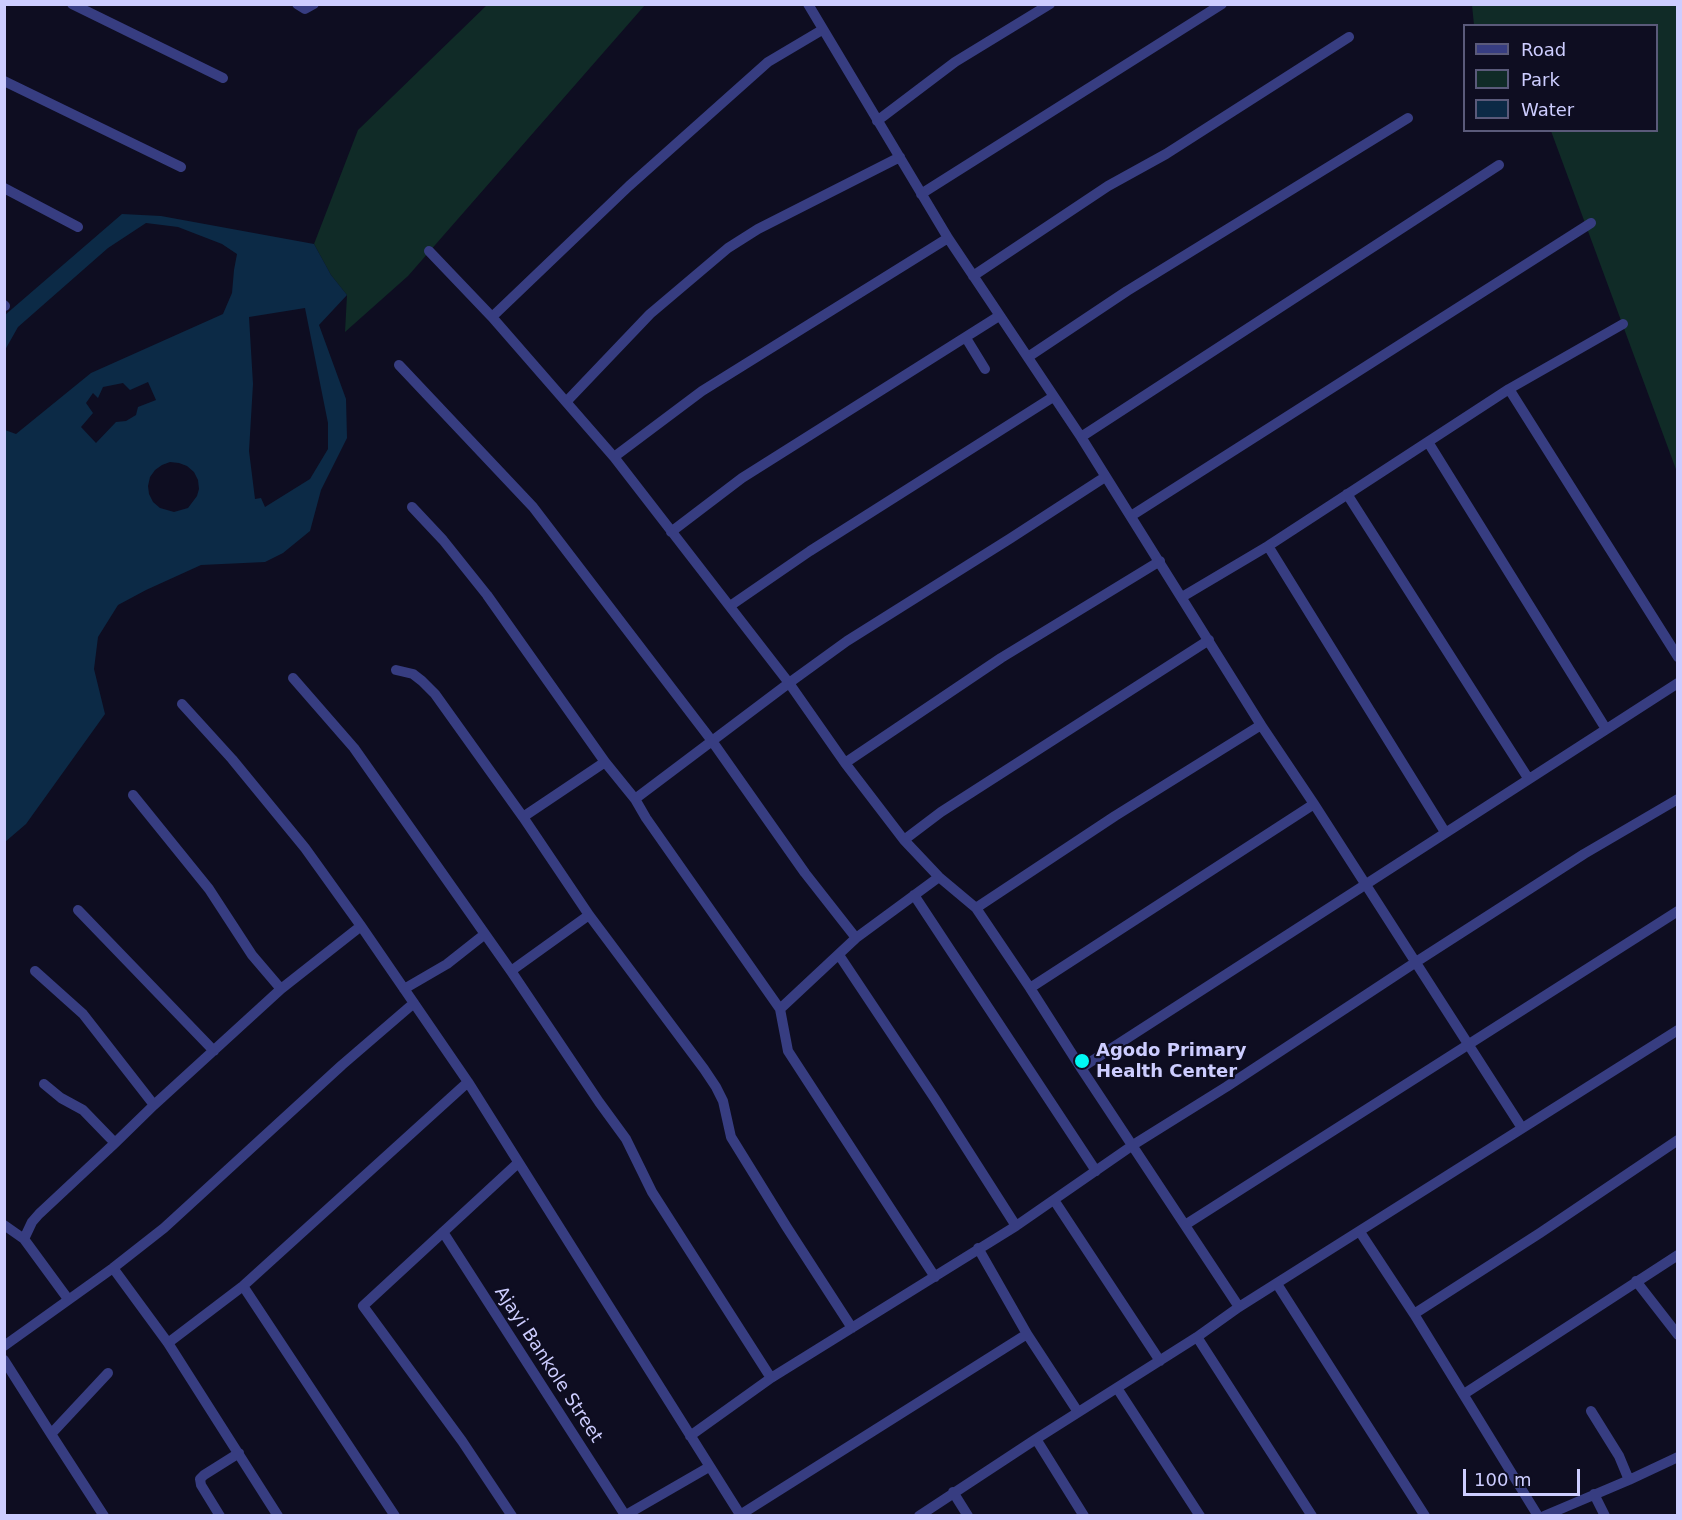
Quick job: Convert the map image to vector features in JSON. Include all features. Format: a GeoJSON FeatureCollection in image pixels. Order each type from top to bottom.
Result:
{"type":"FeatureCollection","features":[{"type":"Feature","properties":{"kind":"street"},"geometry":{"type":"LineString","coordinates":[[72,4],[223,78]]}},
{"type":"Feature","properties":{"kind":"street"},"geometry":{"type":"LineString","coordinates":[[297,4],[305,9],[314,4]]}},
{"type":"Feature","properties":{"kind":"street"},"geometry":{"type":"LineString","coordinates":[[877,121],[955,62],[1050,4]]}},
{"type":"Feature","properties":{"kind":"street"},"geometry":{"type":"LineString","coordinates":[[921,194],[1222,4]]}},
{"type":"Feature","properties":{"kind":"street"},"geometry":{"type":"LineString","coordinates":[[813,6],[822,30],[948,238],[1081,437],[1262,725],[1522,1128]]}},
{"type":"Feature","properties":{"kind":"street"},"geometry":{"type":"LineString","coordinates":[[492,317],[629,186],[768,62],[822,30]]}},
{"type":"Feature","properties":{"kind":"street"},"geometry":{"type":"LineString","coordinates":[[973,276],[1108,186],[1166,154],[1349,37]]}},
{"type":"Feature","properties":{"kind":"street"},"geometry":{"type":"LineString","coordinates":[[4,81],[181,167]]}},
{"type":"Feature","properties":{"kind":"street"},"geometry":{"type":"LineString","coordinates":[[1028,357],[1127,291],[1408,118]]}},
{"type":"Feature","properties":{"kind":"street"},"geometry":{"type":"LineString","coordinates":[[567,401],[650,314],[728,248],[758,229],[900,157]]}},
{"type":"Feature","properties":{"kind":"street"},"geometry":{"type":"LineString","coordinates":[[1081,437],[1499,165]]}},
{"type":"Feature","properties":{"kind":"street"},"geometry":{"type":"LineString","coordinates":[[4,189],[78,227]]}},
{"type":"Feature","properties":{"kind":"street"},"geometry":{"type":"LineString","coordinates":[[1131,516],[1592,223]]}},
{"type":"Feature","properties":{"kind":"street"},"geometry":{"type":"LineString","coordinates":[[614,457],[702,391],[948,238]]}},
{"type":"Feature","properties":{"kind":"street"},"geometry":{"type":"LineString","coordinates":[[429,251],[492,317],[614,457],[789,683],[845,763],[904,840],[939,877],[976,908],[1239,1307]]}},
{"type":"Feature","properties":{"kind":"street"},"geometry":{"type":"LineString","coordinates":[[671,532],[742,478],[999,316]]}},
{"type":"Feature","properties":{"kind":"street"},"geometry":{"type":"LineString","coordinates":[[1182,597],[1268,546],[1509,389],[1623,324]]}},
{"type":"Feature","properties":{"kind":"street"},"geometry":{"type":"LineString","coordinates":[[966,338],[985,369]]}},
{"type":"Feature","properties":{"kind":"street"},"geometry":{"type":"LineString","coordinates":[[399,365],[533,507],[712,741],[805,873],[856,938]]}},
{"type":"Feature","properties":{"kind":"street"},"geometry":{"type":"LineString","coordinates":[[1509,389],[1677,657]]}},
{"type":"Feature","properties":{"kind":"street"},"geometry":{"type":"LineString","coordinates":[[730,606],[810,551],[1053,396]]}},
{"type":"Feature","properties":{"kind":"street"},"geometry":{"type":"LineString","coordinates":[[1428,442],[1606,729]]}},
{"type":"Feature","properties":{"kind":"street"},"geometry":{"type":"LineString","coordinates":[[635,799],[847,641],[1105,477]]}},
{"type":"Feature","properties":{"kind":"street"},"geometry":{"type":"LineString","coordinates":[[1347,494],[1528,778]]}},
{"type":"Feature","properties":{"kind":"street"},"geometry":{"type":"LineString","coordinates":[[412,507],[443,540],[488,595],[606,762],[635,799],[780,1009],[788,1051],[935,1277]]}},
{"type":"Feature","properties":{"kind":"street"},"geometry":{"type":"LineString","coordinates":[[1268,546],[1445,832]]}},
{"type":"Feature","properties":{"kind":"street"},"geometry":{"type":"LineString","coordinates":[[845,763],[1001,658],[1160,561]]}},
{"type":"Feature","properties":{"kind":"street"},"geometry":{"type":"LineString","coordinates":[[904,840],[941,812],[1209,640]]}},
{"type":"Feature","properties":{"kind":"street"},"geometry":{"type":"LineString","coordinates":[[396,670],[412,674],[435,694],[590,915],[716,1087],[723,1101],[731,1137],[852,1328]]}},
{"type":"Feature","properties":{"kind":"street"},"geometry":{"type":"LineString","coordinates":[[293,678],[354,748],[626,1139],[652,1192],[771,1378]]}},
{"type":"Feature","properties":{"kind":"street"},"geometry":{"type":"LineString","coordinates":[[1081,1068],[1677,683]]}},
{"type":"Feature","properties":{"kind":"street"},"geometry":{"type":"LineString","coordinates":[[182,704],[232,759],[305,848],[414,1003],[468,1082],[740,1515],[1027,1334]]}},
{"type":"Feature","properties":{"kind":"street"},"geometry":{"type":"LineString","coordinates":[[976,908],[1115,816],[1262,725]]}},
{"type":"Feature","properties":{"kind":"street"},"geometry":{"type":"LineString","coordinates":[[523,817],[606,762]]}},
{"type":"Feature","properties":{"kind":"street"},"geometry":{"type":"LineString","coordinates":[[133,795],[209,889],[252,955],[281,990]]}},
{"type":"Feature","properties":{"kind":"street"},"geometry":{"type":"LineString","coordinates":[[690,1436],[771,1378],[1016,1226],[1133,1145],[1416,962],[1677,799]]}},
{"type":"Feature","properties":{"kind":"street"},"geometry":{"type":"LineString","coordinates":[[1030,988],[1314,804]]}},
{"type":"Feature","properties":{"kind":"street"},"geometry":{"type":"LineString","coordinates":[[780,1009],[856,938],[939,877]]}},
{"type":"Feature","properties":{"kind":"street"},"geometry":{"type":"LineString","coordinates":[[914,894],[1096,1171]]}},
{"type":"Feature","properties":{"kind":"street"},"geometry":{"type":"LineString","coordinates":[[78,910],[214,1051]]}},
{"type":"Feature","properties":{"kind":"street"},"geometry":{"type":"LineString","coordinates":[[1185,1225],[1677,911]]}},
{"type":"Feature","properties":{"kind":"street"},"geometry":{"type":"LineString","coordinates":[[511,971],[590,915]]}},
{"type":"Feature","properties":{"kind":"street"},"geometry":{"type":"LineString","coordinates":[[24,1239],[32,1222],[39,1214],[154,1105],[281,990],[361,926]]}},
{"type":"Feature","properties":{"kind":"street"},"geometry":{"type":"LineString","coordinates":[[404,989],[447,964],[485,934]]}},
{"type":"Feature","properties":{"kind":"street"},"geometry":{"type":"LineString","coordinates":[[839,956],[935,1099],[1016,1226]]}},
{"type":"Feature","properties":{"kind":"street"},"geometry":{"type":"LineString","coordinates":[[35,971],[87,1019],[154,1105]]}},
{"type":"Feature","properties":{"kind":"street"},"geometry":{"type":"LineString","coordinates":[[6,1343],[113,1268],[164,1228],[342,1065],[414,1003]]}},
{"type":"Feature","properties":{"kind":"street"},"geometry":{"type":"LineString","coordinates":[[919,1515],[1197,1337],[1239,1307],[1677,1030]]}},
{"type":"Feature","properties":{"kind":"street"},"geometry":{"type":"LineString","coordinates":[[168,1343],[243,1286],[468,1082]]}},
{"type":"Feature","properties":{"kind":"street"},"geometry":{"type":"LineString","coordinates":[[44,1084],[61,1098],[83,1110],[115,1143]]}},
{"type":"Feature","properties":{"kind":"street"},"geometry":{"type":"LineString","coordinates":[[1414,1314],[1540,1233],[1677,1140]]}},
{"type":"Feature","properties":{"kind":"street"},"geometry":{"type":"LineString","coordinates":[[512,1515],[462,1441],[363,1306],[518,1163]]}},
{"type":"Feature","properties":{"kind":"street"},"geometry":{"type":"LineString","coordinates":[[1054,1200],[1160,1361]]}},
{"type":"Feature","properties":{"kind":"street"},"geometry":{"type":"LineString","coordinates":[[4,1225],[24,1239],[68,1299]]}},
{"type":"Feature","properties":{"kind":"street","name":"Ajayi Bankole Street"},"geometry":{"type":"LineString","coordinates":[[443,1232],[625,1515]]}},
{"type":"Feature","properties":{"kind":"street"},"geometry":{"type":"LineString","coordinates":[[1360,1232],[1414,1314],[1539,1515]]}},
{"type":"Feature","properties":{"kind":"street"},"geometry":{"type":"LineString","coordinates":[[978,1248],[1027,1334],[1078,1412]]}},
{"type":"Feature","properties":{"kind":"street"},"geometry":{"type":"LineString","coordinates":[[1464,1394],[1677,1255]]}},
{"type":"Feature","properties":{"kind":"street"},"geometry":{"type":"LineString","coordinates":[[113,1268],[168,1343],[278,1515]]}},
{"type":"Feature","properties":{"kind":"street"},"geometry":{"type":"LineString","coordinates":[[1636,1281],[1677,1335]]}},
{"type":"Feature","properties":{"kind":"street"},"geometry":{"type":"LineString","coordinates":[[1277,1284],[1425,1515]]}},
{"type":"Feature","properties":{"kind":"street"},"geometry":{"type":"LineString","coordinates":[[243,1286],[395,1515]]}},
{"type":"Feature","properties":{"kind":"street"},"geometry":{"type":"LineString","coordinates":[[1197,1337],[1312,1515]]}},
{"type":"Feature","properties":{"kind":"street"},"geometry":{"type":"LineString","coordinates":[[4,1360],[104,1515]]}},
{"type":"Feature","properties":{"kind":"street"},"geometry":{"type":"LineString","coordinates":[[51,1434],[108,1373]]}},
{"type":"Feature","properties":{"kind":"street"},"geometry":{"type":"LineString","coordinates":[[1116,1388],[1200,1515]]}},
{"type":"Feature","properties":{"kind":"street"},"geometry":{"type":"LineString","coordinates":[[1591,1411],[1618,1456],[1629,1480]]}},
{"type":"Feature","properties":{"kind":"street"},"geometry":{"type":"LineString","coordinates":[[1036,1439],[1084,1515]]}},
{"type":"Feature","properties":{"kind":"street"},"geometry":{"type":"LineString","coordinates":[[220,1515],[201,1485],[200,1479],[239,1453]]}},
{"type":"Feature","properties":{"kind":"street"},"geometry":{"type":"LineString","coordinates":[[1544,1515],[1629,1480],[1677,1457]]}},
{"type":"Feature","properties":{"kind":"street"},"geometry":{"type":"LineString","coordinates":[[625,1515],[709,1467]]}},
{"type":"Feature","properties":{"kind":"street"},"geometry":{"type":"LineString","coordinates":[[953,1492],[968,1515]]}},
{"type":"Feature","properties":{"kind":"street"},"geometry":{"type":"LineString","coordinates":[[1594,1494],[1605,1515]]}},
{"type":"Feature","properties":{"kind":"green space"},"geometry":{"type":"Polygon","coordinates":[[[487,5],[645,5],[408,276],[345,332],[347,295],[331,275],[314,244],[358,130],[487,5]]]}},
{"type":"Feature","properties":{"kind":"green space"},"geometry":{"type":"Polygon","coordinates":[[[1472,5],[1677,5],[1677,472],[1551,132],[1658,132],[1658,24],[1474,24],[1472,5]]]}},
{"type":"Feature","properties":{"kind":"water"},"geometry":{"type":"Polygon","coordinates":[[[122,214],[161,216],[314,244],[331,275],[347,295],[319,325],[346,399],[347,438],[321,490],[310,531],[283,553],[265,562],[201,565],[118,605],[98,637],[94,669],[105,714],[26,824],[5,842],[5,430],[16,434],[91,373],[223,314],[232,293],[237,254],[222,244],[178,227],[146,223],[108,248],[18,327],[5,350],[5,315],[122,214]],[[305,308],[249,317],[253,384],[249,451],[255,499],[261,498],[265,507],[310,479],[328,449],[328,423],[305,308]],[[148,382],[130,390],[123,383],[103,387],[98,398],[93,393],[86,403],[93,413],[81,427],[96,443],[116,422],[126,421],[136,415],[138,407],[156,400],[148,382]],[[170,462],[162,465],[150,477],[148,486],[153,502],[160,508],[174,512],[188,508],[199,489],[194,472],[179,463],[170,462]]]}},
{"type":"Feature","properties":{"kind":"place","name":"Agodo Primary Health Center"},"geometry":{"type":"Point","coordinates":[1082,1061]}}]}
